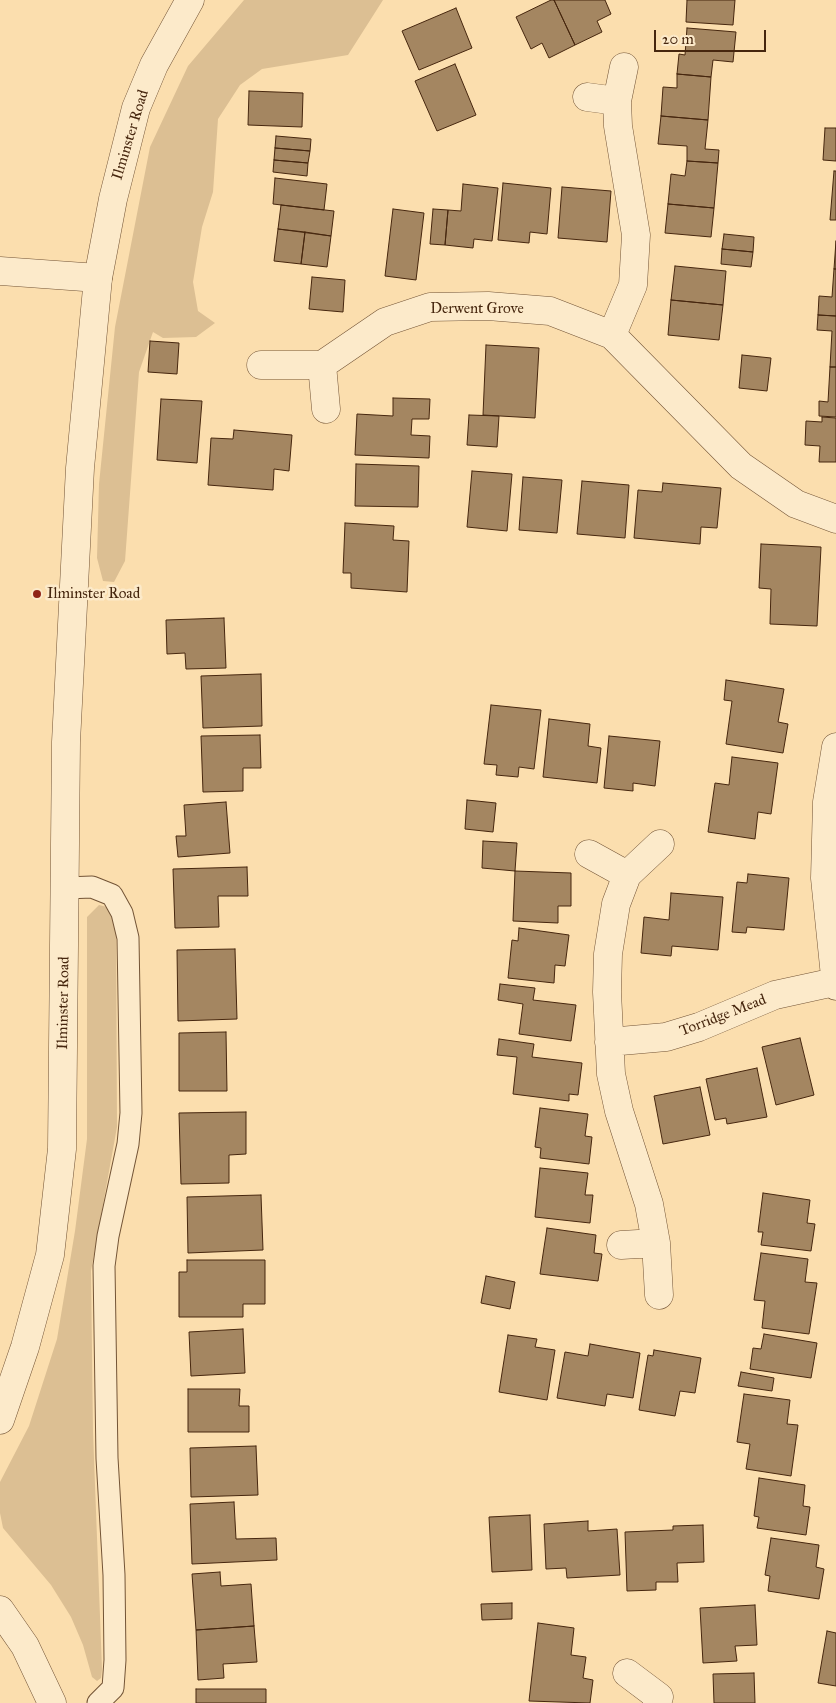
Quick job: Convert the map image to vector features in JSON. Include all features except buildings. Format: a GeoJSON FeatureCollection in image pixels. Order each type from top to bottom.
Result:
{"type":"FeatureCollection","features":[{"type":"Feature","properties":{"kind":"street","name":"Ilminster Road"},"geometry":{"type":"LineString","coordinates":[[0,1420],[25,1347],[50,1255],[62,1149],[66,742],[80,468],[98,278],[114,190],[136,108],[154,66],[190,0]]}},
{"type":"Feature","properties":{"kind":"street"},"geometry":{"type":"LineString","coordinates":[[612,335],[633,285],[636,235],[618,126],[617,101],[624,67]]}},
{"type":"Feature","properties":{"kind":"street"},"geometry":{"type":"LineString","coordinates":[[587,97],[617,101]]}},
{"type":"Feature","properties":{"kind":"street"},"geometry":{"type":"LineString","coordinates":[[0,272],[98,278]]}},
{"type":"Feature","properties":{"kind":"street","name":"Derwent Grove"},"geometry":{"type":"LineString","coordinates":[[322,365],[385,322],[430,307],[488,306],[550,311],[612,335],[742,466],[796,504],[836,518]]}},
{"type":"Feature","properties":{"kind":"street"},"geometry":{"type":"LineString","coordinates":[[261,365],[322,365],[326,409]]}},
{"type":"Feature","properties":{"kind":"street"},"geometry":{"type":"LineString","coordinates":[[835,984],[825,878],[836,747]]}},
{"type":"Feature","properties":{"kind":"street"},"geometry":{"type":"LineString","coordinates":[[659,1295],[656,1243],[650,1204],[619,1111],[611,1074],[607,992],[608,954],[616,904],[627,875],[660,844]]}},
{"type":"Feature","properties":{"kind":"street"},"geometry":{"type":"LineString","coordinates":[[589,854],[627,875]]}},
{"type":"Feature","properties":{"kind":"street","name":"Torridge Mead"},"geometry":{"type":"LineString","coordinates":[[609,1042],[666,1037],[699,1027],[775,995],[835,984]]}},
{"type":"Feature","properties":{"kind":"street"},"geometry":{"type":"LineString","coordinates":[[621,1246],[656,1243]]}},
{"type":"Feature","properties":{"kind":"street"},"geometry":{"type":"LineString","coordinates":[[0,1610],[26,1646],[52,1703]]}},
{"type":"Feature","properties":{"kind":"street"},"geometry":{"type":"LineString","coordinates":[[627,1674],[665,1700]]}},
{"type":"Feature","properties":{"kind":"lane"},"geometry":{"type":"LineString","coordinates":[[64,888],[92,887],[112,895],[122,913],[128,938],[131,1113],[128,1144],[108,1236],[104,1266],[107,1458],[114,1575],[115,1660],[113,1688],[98,1703]]}},
{"type":"Feature","properties":{"kind":"shaded area"},"geometry":{"type":"Polygon","coordinates":[[[244,0],[383,0],[348,55],[262,69],[240,85],[218,119],[213,192],[202,227],[193,282],[198,311],[215,323],[196,337],[163,338],[153,332],[139,372],[125,561],[114,582],[103,581],[97,558],[99,484],[115,327],[150,147],[188,66],[244,0]]]}},
{"type":"Feature","properties":{"kind":"shaded area"},"geometry":{"type":"Polygon","coordinates":[[[99,905],[111,908],[116,915],[117,1127],[91,1271],[93,1432],[102,1669],[101,1678],[97,1681],[92,1677],[83,1645],[71,1617],[51,1585],[3,1528],[0,1513],[0,1482],[29,1426],[57,1339],[75,1231],[87,1139],[87,917],[99,905]]]}},
{"type":"Feature","properties":{"kind":"place","name":"Ilminster Road"},"geometry":{"type":"Point","coordinates":[37,594]}}]}
